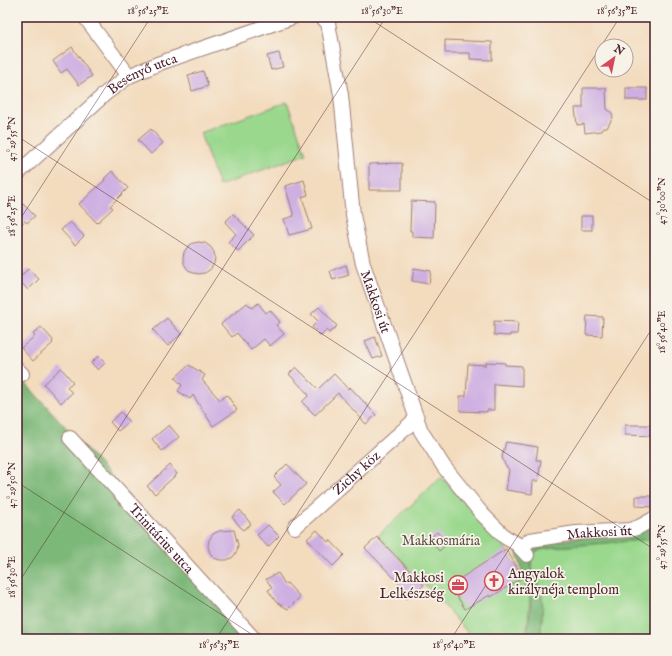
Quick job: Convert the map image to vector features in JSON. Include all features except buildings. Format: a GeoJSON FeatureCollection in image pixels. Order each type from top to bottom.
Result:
{"type":"FeatureCollection","features":[{"type":"Feature","properties":{"kind":"street"},"geometry":{"type":"LineString","coordinates":[[85,17],[129,76]]}},
{"type":"Feature","properties":{"kind":"street","name":"Besenyő utca"},"geometry":{"type":"LineString","coordinates":[[17,174],[106,94],[129,76],[160,63],[293,17]]}},
{"type":"Feature","properties":{"kind":"street","name":"Makkosi út"},"geometry":{"type":"LineString","coordinates":[[322,17],[328,23],[341,94],[353,214],[363,264],[417,418],[422,431],[438,460],[482,514],[505,537],[517,544],[524,552],[530,540],[576,533],[630,530],[655,518]]}},
{"type":"Feature","properties":{"kind":"street","name":"Zichy köz"},"geometry":{"type":"LineString","coordinates":[[294,527],[417,418]]}},
{"type":"Feature","properties":{"kind":"street","name":"Trinitárius utca"},"geometry":{"type":"LineString","coordinates":[[70,438],[254,639]]}},
{"type":"Feature","properties":{"kind":"green space"},"geometry":{"type":"Polygon","coordinates":[[[287,102],[306,154],[219,186],[200,133],[287,102]]]}},
{"type":"Feature","properties":{"kind":"green space"},"geometry":{"type":"Polygon","coordinates":[[[17,374],[19,376],[259,639],[17,639],[17,374]]]}},
{"type":"Feature","properties":{"kind":"green space","name":"Makkosmária"},"geometry":{"type":"Polygon","coordinates":[[[441,477],[498,539],[531,589],[526,639],[473,639],[436,596],[378,536],[441,477]]]}},
{"type":"Feature","properties":{"kind":"green space"},"geometry":{"type":"Polygon","coordinates":[[[655,523],[655,539],[555,547],[543,549],[534,553],[531,558],[531,563],[542,600],[542,621],[540,639],[527,639],[531,603],[516,549],[655,523]]]}},
{"type":"Feature","properties":{"kind":"green space"},"geometry":{"type":"Polygon","coordinates":[[[655,539],[655,639],[540,639],[542,600],[531,563],[531,558],[534,553],[539,550],[549,548],[655,539]]]}},
{"type":"Feature","properties":{"kind":"place","name":"Angyalok királynéja templom"},"geometry":{"type":"Point","coordinates":[494,581]}},
{"type":"Feature","properties":{"kind":"place","name":"Makkosi Lelkészség"},"geometry":{"type":"Point","coordinates":[458,585]}}]}
